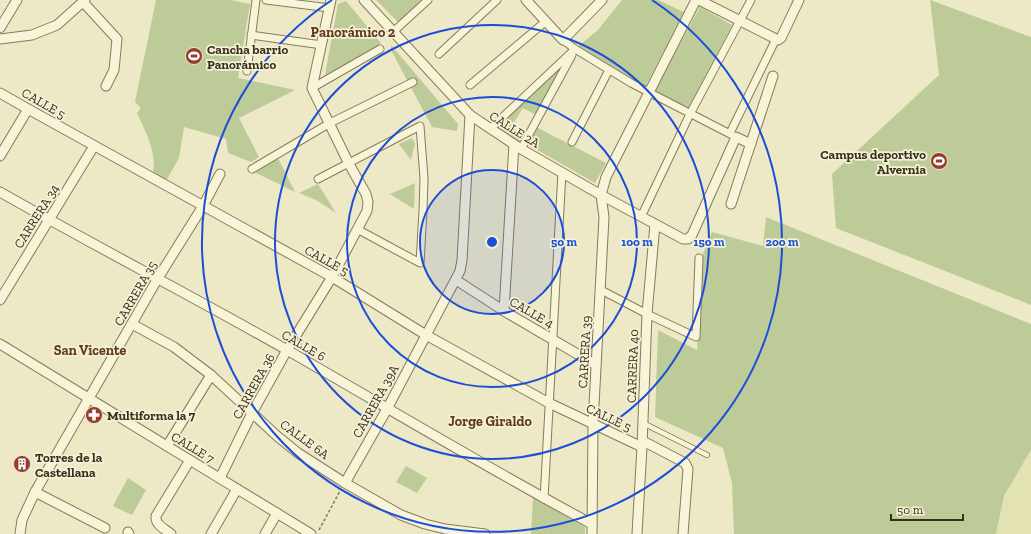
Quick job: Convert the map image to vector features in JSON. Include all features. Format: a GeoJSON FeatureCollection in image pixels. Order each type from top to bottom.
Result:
{"type":"FeatureCollection","features":[{"type":"Feature","properties":{"kind":"street"},"geometry":{"type":"LineString","coordinates":[[0,28],[17,0]]}},
{"type":"Feature","properties":{"kind":"street"},"geometry":{"type":"LineString","coordinates":[[247,71],[256,0]]}},
{"type":"Feature","properties":{"kind":"street"},"geometry":{"type":"LineString","coordinates":[[266,0],[331,4],[312,88],[349,164]]}},
{"type":"Feature","properties":{"kind":"street","name":"CALLE 2A"},"geometry":{"type":"LineString","coordinates":[[364,0],[470,115],[517,147],[601,196],[683,239],[688,239],[692,235],[733,135]]}},
{"type":"Feature","properties":{"kind":"street"},"geometry":{"type":"LineString","coordinates":[[393,32],[428,0]]}},
{"type":"Feature","properties":{"kind":"street"},"geometry":{"type":"LineString","coordinates":[[439,54],[498,0]]}},
{"type":"Feature","properties":{"kind":"street"},"geometry":{"type":"LineString","coordinates":[[526,0],[545,22],[563,40],[575,49],[648,93],[751,144]]}},
{"type":"Feature","properties":{"kind":"street"},"geometry":{"type":"LineString","coordinates":[[563,40],[602,0]]}},
{"type":"Feature","properties":{"kind":"street"},"geometry":{"type":"LineString","coordinates":[[601,196],[606,177],[648,93],[698,0],[741,20],[776,39],[781,38],[799,0]]}},
{"type":"Feature","properties":{"kind":"street"},"geometry":{"type":"LineString","coordinates":[[642,217],[690,114],[751,0]]}},
{"type":"Feature","properties":{"kind":"street"},"geometry":{"type":"LineString","coordinates":[[0,39],[32,35],[57,25],[84,1],[117,39],[114,70],[106,86]]}},
{"type":"Feature","properties":{"kind":"street"},"geometry":{"type":"LineString","coordinates":[[470,85],[545,22]]}},
{"type":"Feature","properties":{"kind":"street"},"geometry":{"type":"LineString","coordinates":[[251,35],[322,45]]}},
{"type":"Feature","properties":{"kind":"street"},"geometry":{"type":"LineString","coordinates":[[733,135],[776,39]]}},
{"type":"Feature","properties":{"kind":"street"},"geometry":{"type":"LineString","coordinates":[[312,88],[380,49]]}},
{"type":"Feature","properties":{"kind":"street"},"geometry":{"type":"LineString","coordinates":[[490,129],[575,49]]}},
{"type":"Feature","properties":{"kind":"street"},"geometry":{"type":"LineString","coordinates":[[504,311],[517,147],[575,49]]}},
{"type":"Feature","properties":{"kind":"street"},"geometry":{"type":"LineString","coordinates":[[572,142],[609,70]]}},
{"type":"Feature","properties":{"kind":"street"},"geometry":{"type":"LineString","coordinates":[[731,204],[773,76]]}},
{"type":"Feature","properties":{"kind":"street"},"geometry":{"type":"LineString","coordinates":[[252,169],[330,123],[414,82]]}},
{"type":"Feature","properties":{"kind":"street","name":"CALLE 5"},"geometry":{"type":"LineString","coordinates":[[0,93],[332,276],[426,335],[549,403],[685,463],[688,469],[683,534]]}},
{"type":"Feature","properties":{"kind":"street"},"geometry":{"type":"LineString","coordinates":[[0,156],[28,109]]}},
{"type":"Feature","properties":{"kind":"street","name":"CARRERA 39A"},"geometry":{"type":"LineString","coordinates":[[345,483],[387,409],[460,271],[462,260],[470,115]]}},
{"type":"Feature","properties":{"kind":"street"},"geometry":{"type":"LineString","coordinates":[[318,179],[420,126],[424,185],[424,211],[420,262],[357,229]]}},
{"type":"Feature","properties":{"kind":"street","name":"CARRERA 34"},"geometry":{"type":"LineString","coordinates":[[0,300],[94,146]]}},
{"type":"Feature","properties":{"kind":"street","name":"CARRERA 36"},"geometry":{"type":"LineString","coordinates":[[220,478],[252,413],[287,350],[332,276],[367,211],[368,202],[366,194],[349,164]]}},
{"type":"Feature","properties":{"kind":"street"},"geometry":{"type":"LineString","coordinates":[[544,499],[562,172]]}},
{"type":"Feature","properties":{"kind":"street","name":"CARRERA 35"},"geometry":{"type":"LineString","coordinates":[[20,534],[22,520],[35,492],[158,278],[203,206],[220,174]]}},
{"type":"Feature","properties":{"kind":"street","name":"CALLE 6"},"geometry":{"type":"LineString","coordinates":[[0,192],[287,350],[544,499],[592,524]]}},
{"type":"Feature","properties":{"kind":"street","name":"CARRERA 39"},"geometry":{"type":"LineString","coordinates":[[592,534],[596,365],[604,217],[601,196]]}},
{"type":"Feature","properties":{"kind":"street","name":"CARRERA 40"},"geometry":{"type":"LineString","coordinates":[[637,534],[647,314],[655,224]]}},
{"type":"Feature","properties":{"kind":"street"},"geometry":{"type":"LineString","coordinates":[[601,290],[696,337],[699,258]]}},
{"type":"Feature","properties":{"kind":"street","name":"CALLE 4"},"geometry":{"type":"LineString","coordinates":[[456,280],[504,311],[596,365]]}},
{"type":"Feature","properties":{"kind":"street","name":"CALLE 6A"},"geometry":{"type":"LineString","coordinates":[[132,324],[174,347],[212,374],[277,436],[298,453],[345,483],[401,515],[425,524],[445,529],[485,534]]}},
{"type":"Feature","properties":{"kind":"street","name":"CALLE 7"},"geometry":{"type":"LineString","coordinates":[[0,344],[311,534]]}},
{"type":"Feature","properties":{"kind":"street"},"geometry":{"type":"LineString","coordinates":[[167,446],[212,374]]}},
{"type":"Feature","properties":{"kind":"street"},"geometry":{"type":"LineString","coordinates":[[171,534],[158,524],[155,520],[156,516],[190,460]]}},
{"type":"Feature","properties":{"kind":"street"},"geometry":{"type":"LineString","coordinates":[[210,534],[237,489]]}},
{"type":"Feature","properties":{"kind":"street"},"geometry":{"type":"LineString","coordinates":[[35,492],[105,528]]}},
{"type":"Feature","properties":{"kind":"street"},"geometry":{"type":"LineString","coordinates":[[265,534],[277,513]]}},
{"type":"Feature","properties":{"kind":"lane"},"geometry":{"type":"LineString","coordinates":[[643,423],[707,455]]}},
{"type":"Feature","properties":{"kind":"path"},"geometry":{"type":"LineString","coordinates":[[317,534],[345,483]]}},
{"type":"Feature","properties":{"kind":"green space"},"geometry":{"type":"Polygon","coordinates":[[[156,0],[231,0],[250,4],[238,78],[295,90],[239,118],[259,157],[251,162],[228,153],[226,139],[184,127],[179,158],[166,181],[153,174],[154,166],[152,150],[137,113],[141,108],[135,102],[156,0]]]}},
{"type":"Feature","properties":{"kind":"green space"},"geometry":{"type":"Polygon","coordinates":[[[376,0],[426,0],[400,24],[376,0]]]}},
{"type":"Feature","properties":{"kind":"green space"},"geometry":{"type":"Polygon","coordinates":[[[622,0],[658,0],[684,12],[645,87],[575,49],[598,30],[622,0]]]}},
{"type":"Feature","properties":{"kind":"green space","name":"Campus deportivo Alvernia"},"geometry":{"type":"Polygon","coordinates":[[[930,0],[1031,37],[1031,305],[836,228],[832,174],[939,75],[930,0]]]}},
{"type":"Feature","properties":{"kind":"green space"},"geometry":{"type":"Polygon","coordinates":[[[346,1],[381,43],[368,54],[325,75],[338,4],[346,1]]]}},
{"type":"Feature","properties":{"kind":"green space"},"geometry":{"type":"Polygon","coordinates":[[[700,7],[732,25],[688,109],[654,92],[700,7]]]}},
{"type":"Feature","properties":{"kind":"green space"},"geometry":{"type":"Polygon","coordinates":[[[391,45],[458,124],[457,131],[432,127],[391,50],[391,45]]]}},
{"type":"Feature","properties":{"kind":"green space"},"geometry":{"type":"Polygon","coordinates":[[[564,62],[536,115],[523,108],[508,132],[523,140],[522,146],[495,127],[564,62]]]}},
{"type":"Feature","properties":{"kind":"green space"},"geometry":{"type":"Polygon","coordinates":[[[536,127],[606,163],[595,183],[527,144],[536,127]]]}},
{"type":"Feature","properties":{"kind":"green space"},"geometry":{"type":"Polygon","coordinates":[[[412,138],[415,144],[411,160],[399,144],[412,138]]]}},
{"type":"Feature","properties":{"kind":"green space"},"geometry":{"type":"Polygon","coordinates":[[[278,158],[295,192],[252,171],[278,158]]]}},
{"type":"Feature","properties":{"kind":"green space"},"geometry":{"type":"Polygon","coordinates":[[[415,183],[414,209],[390,194],[415,183]]]}},
{"type":"Feature","properties":{"kind":"green space"},"geometry":{"type":"Polygon","coordinates":[[[318,184],[336,213],[316,200],[299,193],[318,184]]]}},
{"type":"Feature","properties":{"kind":"green space"},"geometry":{"type":"Polygon","coordinates":[[[766,217],[1031,324],[1031,450],[1004,496],[996,534],[734,534],[732,483],[723,448],[655,417],[658,330],[697,350],[702,256],[712,232],[763,246],[766,217]]]}},
{"type":"Feature","properties":{"kind":"green space"},"geometry":{"type":"Polygon","coordinates":[[[1031,450],[1031,534],[996,534],[1004,496],[1031,450]]]}},
{"type":"Feature","properties":{"kind":"green space"},"geometry":{"type":"Polygon","coordinates":[[[406,466],[427,478],[417,493],[396,482],[406,466]]]}},
{"type":"Feature","properties":{"kind":"green space"},"geometry":{"type":"Polygon","coordinates":[[[128,478],[146,490],[132,515],[113,506],[128,478]]]}},
{"type":"Feature","properties":{"kind":"green space"},"geometry":{"type":"Polygon","coordinates":[[[533,497],[585,527],[585,534],[531,534],[533,497]]]}},
{"type":"Feature","properties":{"kind":"place","name":"Cancha barrio Panorámico"},"geometry":{"type":"Point","coordinates":[194,56]}},
{"type":"Feature","properties":{"kind":"place","name":"Campus deportivo Alvernia"},"geometry":{"type":"Point","coordinates":[939,161]}},
{"type":"Feature","properties":{"kind":"place","name":"Multiforma la 7"},"geometry":{"type":"Point","coordinates":[94,415]}},
{"type":"Feature","properties":{"kind":"place","name":"Torres de la Castellana"},"geometry":{"type":"Point","coordinates":[22,464]}},
{"type":"Feature","properties":{"kind":"district","name":"Panorámico 2"},"geometry":{"type":"Point","coordinates":[353,32]}},
{"type":"Feature","properties":{"kind":"district","name":"San Vicente"},"geometry":{"type":"Point","coordinates":[90,350]}},
{"type":"Feature","properties":{"kind":"district","name":"Jorge Giraldo"},"geometry":{"type":"Point","coordinates":[490,421]}}]}
